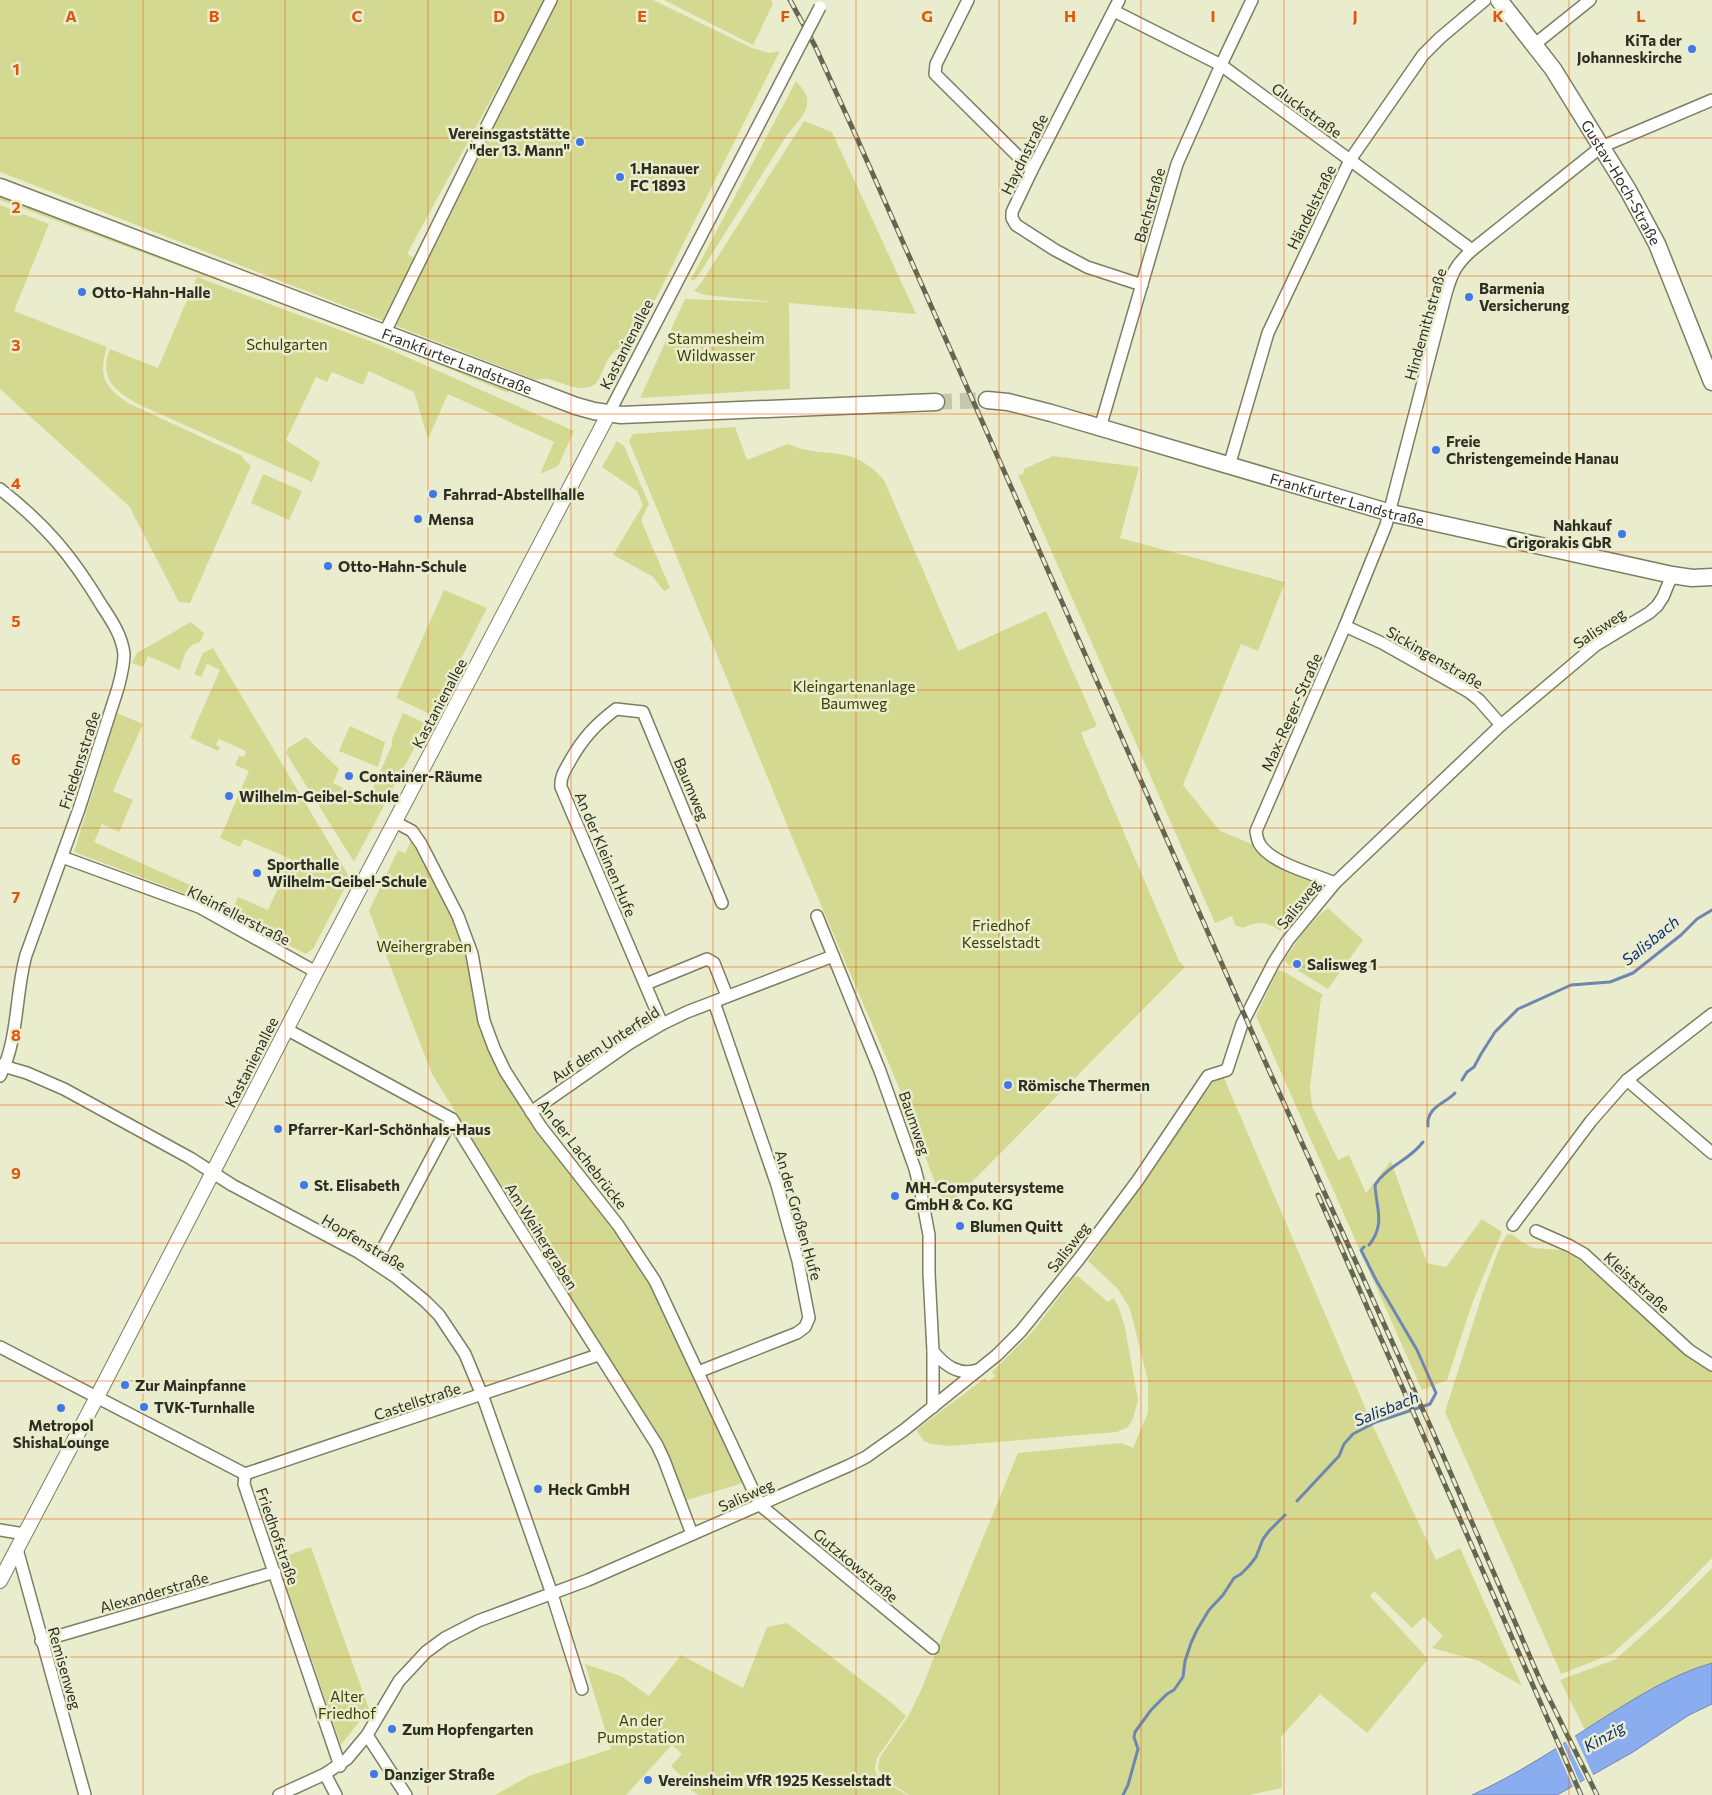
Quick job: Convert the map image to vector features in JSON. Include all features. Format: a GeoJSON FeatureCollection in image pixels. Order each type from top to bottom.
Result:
{"type":"FeatureCollection","features":[{"type":"Feature","properties":{"kind":"main road","name":"Gustav-Hoch-Straße"},"geometry":{"type":"LineString","coordinates":[[1499,0],[1536,44],[1553,69],[1628,190],[1657,244],[1712,382]]}},
{"type":"Feature","properties":{"kind":"main road","name":"Frankfurter Landstraße"},"geometry":{"type":"LineString","coordinates":[[0,187],[576,406],[609,414],[746,411],[936,402]]}},
{"type":"Feature","properties":{"kind":"main road","name":"Frankfurter Landstraße"},"geometry":{"type":"LineString","coordinates":[[987,400],[1008,402],[1391,513],[1672,575],[1692,578],[1712,577]]}},
{"type":"Feature","properties":{"kind":"street"},"geometry":{"type":"LineString","coordinates":[[385,332],[463,172],[551,0]]}},
{"type":"Feature","properties":{"kind":"street"},"geometry":{"type":"LineString","coordinates":[[968,0],[934,67],[934,74],[1032,170]]}},
{"type":"Feature","properties":{"kind":"street","name":"Haydnstraße"},"geometry":{"type":"LineString","coordinates":[[1119,0],[1032,170],[1012,212],[1012,218],[1016,225],[1055,250],[1087,267],[1142,285]]}},
{"type":"Feature","properties":{"kind":"street","name":"Bachstraße"},"geometry":{"type":"LineString","coordinates":[[1100,428],[1177,164],[1252,0]]}},
{"type":"Feature","properties":{"kind":"street","name":"Händelstraße"},"geometry":{"type":"LineString","coordinates":[[1229,466],[1268,333],[1350,160],[1423,55],[1485,0]]}},
{"type":"Feature","properties":{"kind":"street"},"geometry":{"type":"LineString","coordinates":[[1536,44],[1590,0]]}},
{"type":"Feature","properties":{"kind":"street","name":"Kastanienallee"},"geometry":{"type":"LineString","coordinates":[[0,1581],[822,3]]}},
{"type":"Feature","properties":{"kind":"street","name":"Gluckstraße"},"geometry":{"type":"LineString","coordinates":[[1114,11],[1221,65],[1472,250]]}},
{"type":"Feature","properties":{"kind":"street","name":"Hindemithstraße"},"geometry":{"type":"LineString","coordinates":[[1391,513],[1449,281],[1457,265],[1472,250],[1601,147],[1712,100]]}},
{"type":"Feature","properties":{"kind":"street","name":"Friedensstraße"},"geometry":{"type":"LineString","coordinates":[[0,488],[34,517],[63,548],[80,570],[111,620],[120,637],[124,653],[118,688],[62,858],[24,964],[11,1041],[2,1069]]}},
{"type":"Feature","properties":{"kind":"street","name":"Max-Reger-Straße"},"geometry":{"type":"LineString","coordinates":[[1335,883],[1271,855],[1261,847],[1256,831],[1345,626],[1391,513]]}},
{"type":"Feature","properties":{"kind":"street","name":"Salisweg"},"geometry":{"type":"LineString","coordinates":[[279,1795],[340,1766],[366,1735],[399,1681],[435,1645],[463,1628],[552,1594],[760,1505],[866,1457],[904,1430],[980,1369],[1021,1331],[1079,1259],[1138,1180],[1208,1076],[1227,1070],[1242,1024],[1274,962],[1288,940],[1335,883],[1501,725],[1596,645],[1649,613],[1657,606],[1672,575]]}},
{"type":"Feature","properties":{"kind":"street","name":"Sickingenstraße"},"geometry":{"type":"LineString","coordinates":[[1345,626],[1382,643],[1469,692],[1479,700],[1501,725]]}},
{"type":"Feature","properties":{"kind":"street","name":"Baumweg"},"geometry":{"type":"LineString","coordinates":[[616,709],[643,712],[722,903]]}},
{"type":"Feature","properties":{"kind":"street","name":"An der Kleinen Hufe"},"geometry":{"type":"LineString","coordinates":[[616,709],[586,736],[563,773],[561,783],[566,799],[662,1024]]}},
{"type":"Feature","properties":{"kind":"street","name":"An der Lachebrücke"},"geometry":{"type":"LineString","coordinates":[[395,822],[412,831],[421,844],[458,916],[472,954],[481,1010],[491,1042],[505,1071],[531,1112],[606,1208],[638,1254],[665,1300],[760,1505]]}},
{"type":"Feature","properties":{"kind":"street","name":"Kleinfellerstraße"},"geometry":{"type":"LineString","coordinates":[[62,858],[198,907],[316,972]]}},
{"type":"Feature","properties":{"kind":"street","name":"Baumweg"},"geometry":{"type":"LineString","coordinates":[[817,916],[886,1087],[915,1169],[921,1193],[929,1235],[933,1407]]}},
{"type":"Feature","properties":{"kind":"street","name":"Auf dem Unterfeld"},"geometry":{"type":"LineString","coordinates":[[531,1112],[630,1043],[662,1024],[727,996],[833,956]]}},
{"type":"Feature","properties":{"kind":"street","name":"Auf dem Unterfeld"},"geometry":{"type":"LineString","coordinates":[[646,984],[707,959],[714,963],[727,996]]}},
{"type":"Feature","properties":{"kind":"street","name":"An der Großen Hufe"},"geometry":{"type":"LineString","coordinates":[[698,1372],[797,1333],[805,1327],[809,1318],[798,1261],[777,1185],[714,1002]]}},
{"type":"Feature","properties":{"kind":"street"},"geometry":{"type":"LineString","coordinates":[[1513,1225],[1591,1121],[1627,1080],[1712,1014]]}},
{"type":"Feature","properties":{"kind":"street","name":"Am Weihergraben"},"geometry":{"type":"LineString","coordinates":[[286,1029],[452,1119],[598,1355],[657,1445],[692,1534]]}},
{"type":"Feature","properties":{"kind":"street","name":"Hopfenstraße"},"geometry":{"type":"LineString","coordinates":[[2,1069],[38,1077],[64,1089],[190,1158],[232,1185],[375,1263],[413,1290],[439,1315],[465,1354],[482,1395],[552,1594]]}},
{"type":"Feature","properties":{"kind":"street"},"geometry":{"type":"LineString","coordinates":[[1627,1080],[1712,1153]]}},
{"type":"Feature","properties":{"kind":"street"},"geometry":{"type":"LineString","coordinates":[[375,1263],[452,1119]]}},
{"type":"Feature","properties":{"kind":"street","name":"Kleiststraße"},"geometry":{"type":"LineString","coordinates":[[1536,1231],[1584,1254],[1689,1350],[1712,1365]]}},
{"type":"Feature","properties":{"kind":"street","name":"Friedhofstraße"},"geometry":{"type":"LineString","coordinates":[[0,1346],[245,1474],[244,1484],[340,1766]]}},
{"type":"Feature","properties":{"kind":"street"},"geometry":{"type":"LineString","coordinates":[[933,1351],[945,1363],[956,1370],[971,1372],[980,1369]]}},
{"type":"Feature","properties":{"kind":"street","name":"Castellstraße"},"geometry":{"type":"LineString","coordinates":[[245,1474],[598,1355]]}},
{"type":"Feature","properties":{"kind":"street","name":"Gutzkowstraße"},"geometry":{"type":"LineString","coordinates":[[760,1505],[933,1648]]}},
{"type":"Feature","properties":{"kind":"street"},"geometry":{"type":"LineString","coordinates":[[0,1530],[24,1534]]}},
{"type":"Feature","properties":{"kind":"street","name":"Remisenweg"},"geometry":{"type":"LineString","coordinates":[[17,1549],[85,1795]]}},
{"type":"Feature","properties":{"kind":"street","name":"Alexanderstraße"},"geometry":{"type":"LineString","coordinates":[[42,1640],[275,1572]]}},
{"type":"Feature","properties":{"kind":"street"},"geometry":{"type":"LineString","coordinates":[[552,1594],[582,1689]]}},
{"type":"Feature","properties":{"kind":"street"},"geometry":{"type":"LineString","coordinates":[[366,1735],[406,1795]]}},
{"type":"Feature","properties":{"kind":"street"},"geometry":{"type":"LineString","coordinates":[[326,1774],[336,1795]]}},
{"type":"Feature","properties":{"kind":"green space"},"geometry":{"type":"Polygon","coordinates":[[[0,0],[545,0],[407,254],[419,260],[556,0],[653,0],[752,48],[769,53],[780,51],[631,348],[623,343],[621,347],[613,352],[597,382],[587,388],[580,388],[548,379],[533,379],[0,172],[0,0]]]}},
{"type":"Feature","properties":{"kind":"green space"},"geometry":{"type":"Polygon","coordinates":[[[664,0],[771,0],[773,4],[753,45],[664,0]]]}},
{"type":"Feature","properties":{"kind":"green space"},"geometry":{"type":"Polygon","coordinates":[[[796,81],[807,97],[804,113],[787,135],[696,279],[690,281],[796,81]]]}},
{"type":"Feature","properties":{"kind":"green space","name":"Stammesheim Wildwasser"},"geometry":{"type":"Polygon","coordinates":[[[804,121],[832,132],[916,314],[789,303],[790,389],[640,398],[685,299],[773,302],[705,295],[694,291],[701,283],[804,121]]]}},
{"type":"Feature","properties":{"kind":"green space"},"geometry":{"type":"Polygon","coordinates":[[[0,194],[383,336],[510,390],[508,393],[379,340],[0,200],[0,194]]]}},
{"type":"Feature","properties":{"kind":"green space"},"geometry":{"type":"Polygon","coordinates":[[[0,205],[49,224],[14,311],[107,347],[103,373],[108,386],[113,392],[128,403],[242,456],[251,466],[190,603],[179,602],[129,506],[0,389],[0,205]]]}},
{"type":"Feature","properties":{"kind":"green space","name":"Schulgarten"},"geometry":{"type":"Polygon","coordinates":[[[197,277],[375,343],[574,431],[558,466],[540,474],[554,442],[448,394],[428,439],[414,392],[369,371],[363,385],[332,372],[327,382],[316,377],[286,440],[320,462],[312,482],[140,405],[117,389],[108,376],[106,369],[110,349],[158,368],[197,277]]]}},
{"type":"Feature","properties":{"kind":"green space"},"geometry":{"type":"Polygon","coordinates":[[[735,427],[747,460],[788,444],[802,449],[849,456],[860,460],[872,468],[884,480],[958,651],[1046,611],[1097,726],[1081,733],[1179,961],[1185,967],[945,1209],[901,1092],[797,849],[629,441],[633,434],[735,427]]]}},
{"type":"Feature","properties":{"kind":"green space"},"geometry":{"type":"Polygon","coordinates":[[[617,441],[624,446],[649,504],[641,520],[670,588],[664,591],[652,576],[613,555],[643,505],[637,491],[602,467],[617,441]]]}},
{"type":"Feature","properties":{"kind":"green space"},"geometry":{"type":"Polygon","coordinates":[[[1053,456],[1139,467],[1120,538],[1285,582],[1258,651],[1241,644],[1183,785],[1220,831],[1252,844],[1261,853],[1313,877],[1318,883],[1320,890],[1281,931],[1263,923],[1243,928],[1235,925],[1232,916],[1215,923],[1018,475],[1023,474],[1024,469],[1053,456]]]}},
{"type":"Feature","properties":{"kind":"green space"},"geometry":{"type":"Polygon","coordinates":[[[263,474],[302,491],[289,520],[251,503],[263,474]]]}},
{"type":"Feature","properties":{"kind":"green space"},"geometry":{"type":"Polygon","coordinates":[[[444,590],[487,608],[432,715],[396,698],[444,590]]]}},
{"type":"Feature","properties":{"kind":"green space"},"geometry":{"type":"Polygon","coordinates":[[[191,622],[204,633],[200,642],[188,649],[180,670],[148,656],[143,667],[132,663],[137,653],[191,622]]]}},
{"type":"Feature","properties":{"kind":"green space"},"geometry":{"type":"Polygon","coordinates":[[[213,648],[350,878],[313,949],[306,954],[230,915],[238,897],[268,910],[291,859],[244,839],[240,847],[220,838],[249,771],[235,765],[239,756],[244,757],[246,751],[219,739],[216,745],[220,747],[218,751],[190,738],[220,670],[207,664],[201,677],[194,674],[203,653],[213,648]]]}},
{"type":"Feature","properties":{"kind":"green space"},"geometry":{"type":"Polygon","coordinates":[[[117,713],[143,724],[113,791],[133,800],[119,832],[102,824],[94,842],[197,888],[194,897],[74,852],[117,713]]]}},
{"type":"Feature","properties":{"kind":"green space"},"geometry":{"type":"Polygon","coordinates":[[[403,713],[427,724],[354,862],[286,753],[288,748],[306,737],[339,769],[333,783],[368,799],[392,745],[392,739],[403,713]]]}},
{"type":"Feature","properties":{"kind":"green space"},"geometry":{"type":"Polygon","coordinates":[[[350,726],[385,742],[378,767],[339,751],[350,726]]]}},
{"type":"Feature","properties":{"kind":"green space","name":"Weihergraben"},"geometry":{"type":"Polygon","coordinates":[[[411,841],[461,934],[470,966],[475,1005],[492,1051],[607,1216],[654,1289],[743,1483],[684,1501],[604,1352],[432,1074],[369,911],[398,850],[405,853],[411,841]]]}},
{"type":"Feature","properties":{"kind":"green space"},"geometry":{"type":"Polygon","coordinates":[[[1328,908],[1363,940],[1328,989],[1284,960],[1309,925],[1328,908]]]}},
{"type":"Feature","properties":{"kind":"green space"},"geometry":{"type":"Polygon","coordinates":[[[1278,970],[1323,995],[1321,998],[1310,1087],[1312,1106],[1338,1160],[1349,1155],[1366,1193],[1391,1161],[1427,1263],[1446,1267],[1482,1219],[1502,1232],[1473,1301],[1447,1380],[1422,1390],[1256,1016],[1278,970]]]}},
{"type":"Feature","properties":{"kind":"green space"},"geometry":{"type":"Polygon","coordinates":[[[1221,1071],[1373,1426],[1436,1560],[1460,1548],[1522,1686],[1479,1661],[1432,1648],[1443,1636],[1424,1617],[1412,1628],[1374,1591],[1370,1596],[1428,1659],[1367,1733],[1320,1694],[1281,1737],[1282,1788],[1249,1795],[909,1795],[881,1777],[878,1768],[880,1757],[909,1715],[922,1688],[1018,1453],[1121,1443],[1133,1448],[1148,1412],[1148,1381],[1130,1309],[1118,1289],[1088,1261],[1161,1154],[1221,1071]]]}},
{"type":"Feature","properties":{"kind":"green space"},"geometry":{"type":"Polygon","coordinates":[[[1507,1234],[1513,1235],[1534,1248],[1561,1250],[1576,1257],[1686,1354],[1712,1371],[1712,1558],[1662,1609],[1612,1654],[1561,1674],[1445,1412],[1483,1292],[1498,1251],[1507,1234]]]}},
{"type":"Feature","properties":{"kind":"green space"},"geometry":{"type":"Polygon","coordinates":[[[1075,1276],[1079,1277],[1108,1302],[1114,1298],[1120,1311],[1125,1328],[1138,1400],[1133,1419],[1128,1427],[1117,1432],[950,1446],[931,1444],[924,1441],[916,1430],[985,1378],[988,1382],[995,1376],[992,1372],[1033,1331],[1075,1276]]]}},
{"type":"Feature","properties":{"kind":"green space","name":"Alter Friedhof"},"geometry":{"type":"Polygon","coordinates":[[[311,1547],[369,1709],[341,1745],[277,1559],[311,1547]]]}},
{"type":"Feature","properties":{"kind":"green space"},"geometry":{"type":"Polygon","coordinates":[[[1712,1568],[1712,1663],[1662,1683],[1585,1730],[1560,1680],[1616,1659],[1667,1613],[1712,1568]]]}},
{"type":"Feature","properties":{"kind":"green space","name":"An der Pumpstation"},"geometry":{"type":"Polygon","coordinates":[[[787,1623],[906,1716],[877,1758],[875,1769],[878,1778],[907,1795],[699,1795],[691,1790],[698,1776],[682,1777],[671,1766],[682,1754],[672,1745],[626,1795],[495,1795],[529,1776],[611,1749],[585,1664],[621,1676],[649,1696],[681,1655],[743,1688],[767,1627],[787,1623]]]}},
{"type":"Feature","properties":{"kind":"water","name":"Kinzig"},"geometry":{"type":"Polygon","coordinates":[[[1712,1663],[1712,1704],[1689,1715],[1633,1752],[1557,1795],[1472,1795],[1536,1761],[1653,1688],[1682,1674],[1712,1663]]]}},
{"type":"Feature","properties":{"kind":"pier"},"geometry":{"type":"Polygon","coordinates":[[[1574,1734],[1594,1777],[1586,1782],[1565,1740],[1574,1734]]]}},
{"type":"Feature","properties":{"kind":"pier"},"geometry":{"type":"Polygon","coordinates":[[[1562,1742],[1581,1785],[1574,1789],[1555,1746],[1562,1742]]]}},
{"type":"Feature","properties":{"kind":"waterway","name":"Salisbach"},"geometry":{"type":"LineString","coordinates":[[1462,1080],[1467,1072],[1474,1067],[1495,1032],[1518,1009],[1571,985],[1610,982],[1633,973],[1681,935],[1697,919],[1712,910]]}},
{"type":"Feature","properties":{"kind":"waterway","name":"Salisbach"},"geometry":{"type":"LineString","coordinates":[[1428,1126],[1428,1120],[1433,1110],[1455,1093]]}},
{"type":"Feature","properties":{"kind":"waterway","name":"Salisbach"},"geometry":{"type":"LineString","coordinates":[[1369,1245],[1379,1223],[1375,1185],[1380,1178],[1412,1154],[1423,1142]]}},
{"type":"Feature","properties":{"kind":"waterway","name":"Salisbach"},"geometry":{"type":"LineString","coordinates":[[1297,1501],[1339,1456],[1344,1444],[1353,1434],[1376,1422],[1430,1404],[1436,1393],[1417,1350],[1376,1280],[1361,1250],[1364,1247]]}},
{"type":"Feature","properties":{"kind":"waterway","name":"Salisbach"},"geometry":{"type":"LineString","coordinates":[[1123,1795],[1128,1785],[1138,1749],[1134,1737],[1135,1732],[1151,1710],[1167,1694],[1174,1690],[1183,1677],[1185,1661],[1191,1643],[1209,1610],[1223,1595],[1234,1578],[1249,1566],[1256,1557],[1263,1539],[1285,1515]]}},
{"type":"Feature","properties":{"kind":"tunnel"},"geometry":{"type":"LineString","coordinates":[[936,402],[987,400]]}},
{"type":"Feature","properties":{"kind":"railway"},"geometry":{"type":"LineString","coordinates":[[790,0],[815,46],[856,136],[1263,1057],[1432,1430],[1540,1680],[1597,1795]]}},
{"type":"Feature","properties":{"kind":"railway"},"geometry":{"type":"LineString","coordinates":[[1318,1195],[1581,1795]]}},
{"type":"Feature","properties":{"kind":"place","name":"KiTa der Johanneskirche"},"geometry":{"type":"Point","coordinates":[1692,49]}},
{"type":"Feature","properties":{"kind":"place","name":"Vereinsgaststätte \"der 13. Mann\""},"geometry":{"type":"Point","coordinates":[580,142]}},
{"type":"Feature","properties":{"kind":"place","name":"1.Hanauer FC 1893"},"geometry":{"type":"Point","coordinates":[620,177]}},
{"type":"Feature","properties":{"kind":"place","name":"Otto-Hahn-Halle"},"geometry":{"type":"Point","coordinates":[82,292]}},
{"type":"Feature","properties":{"kind":"place","name":"Barmenia Versicherung"},"geometry":{"type":"Point","coordinates":[1469,297]}},
{"type":"Feature","properties":{"kind":"place","name":"Freie Christengemeinde Hanau"},"geometry":{"type":"Point","coordinates":[1436,450]}},
{"type":"Feature","properties":{"kind":"place","name":"Fahrrad-Abstellhalle"},"geometry":{"type":"Point","coordinates":[433,494]}},
{"type":"Feature","properties":{"kind":"place","name":"Mensa"},"geometry":{"type":"Point","coordinates":[418,519]}},
{"type":"Feature","properties":{"kind":"place","name":"Nahkauf Grigorakis GbR"},"geometry":{"type":"Point","coordinates":[1622,534]}},
{"type":"Feature","properties":{"kind":"place","name":"Otto-Hahn-Schule"},"geometry":{"type":"Point","coordinates":[328,566]}},
{"type":"Feature","properties":{"kind":"place","name":"Container-Räume"},"geometry":{"type":"Point","coordinates":[349,776]}},
{"type":"Feature","properties":{"kind":"place","name":"Wilhelm-Geibel-Schule"},"geometry":{"type":"Point","coordinates":[229,796]}},
{"type":"Feature","properties":{"kind":"place","name":"Sporthalle Wilhelm-Geibel-Schule"},"geometry":{"type":"Point","coordinates":[257,873]}},
{"type":"Feature","properties":{"kind":"place","name":"Salisweg 1"},"geometry":{"type":"Point","coordinates":[1297,964]}},
{"type":"Feature","properties":{"kind":"place","name":"Römische Thermen"},"geometry":{"type":"Point","coordinates":[1008,1085]}},
{"type":"Feature","properties":{"kind":"place","name":"Pfarrer-Karl-Schönhals-Haus"},"geometry":{"type":"Point","coordinates":[278,1129]}},
{"type":"Feature","properties":{"kind":"place","name":"St. Elisabeth"},"geometry":{"type":"Point","coordinates":[304,1185]}},
{"type":"Feature","properties":{"kind":"place","name":"MH-Computersysteme GmbH & Co. KG"},"geometry":{"type":"Point","coordinates":[895,1196]}},
{"type":"Feature","properties":{"kind":"place","name":"Blumen Quitt"},"geometry":{"type":"Point","coordinates":[960,1226]}},
{"type":"Feature","properties":{"kind":"place","name":"Zur Mainpfanne"},"geometry":{"type":"Point","coordinates":[125,1385]}},
{"type":"Feature","properties":{"kind":"place","name":"TVK-Turnhalle"},"geometry":{"type":"Point","coordinates":[144,1407]}},
{"type":"Feature","properties":{"kind":"place","name":"Metropol ShishaLounge"},"geometry":{"type":"Point","coordinates":[61,1408]}},
{"type":"Feature","properties":{"kind":"place","name":"Heck GmbH"},"geometry":{"type":"Point","coordinates":[538,1489]}},
{"type":"Feature","properties":{"kind":"place","name":"Zum Hopfengarten"},"geometry":{"type":"Point","coordinates":[392,1729]}},
{"type":"Feature","properties":{"kind":"place","name":"Danziger Straße"},"geometry":{"type":"Point","coordinates":[374,1774]}},
{"type":"Feature","properties":{"kind":"place","name":"Vereinsheim VfR 1925 Kesselstadt"},"geometry":{"type":"Point","coordinates":[648,1780]}},
{"type":"Feature","properties":{"kind":"park label","name":"Kleingartenanlage Baumweg"},"geometry":{"type":"Point","coordinates":[854,694]}},
{"type":"Feature","properties":{"kind":"park label","name":"Friedhof Kesselstadt"},"geometry":{"type":"Point","coordinates":[1001,934]}}]}
